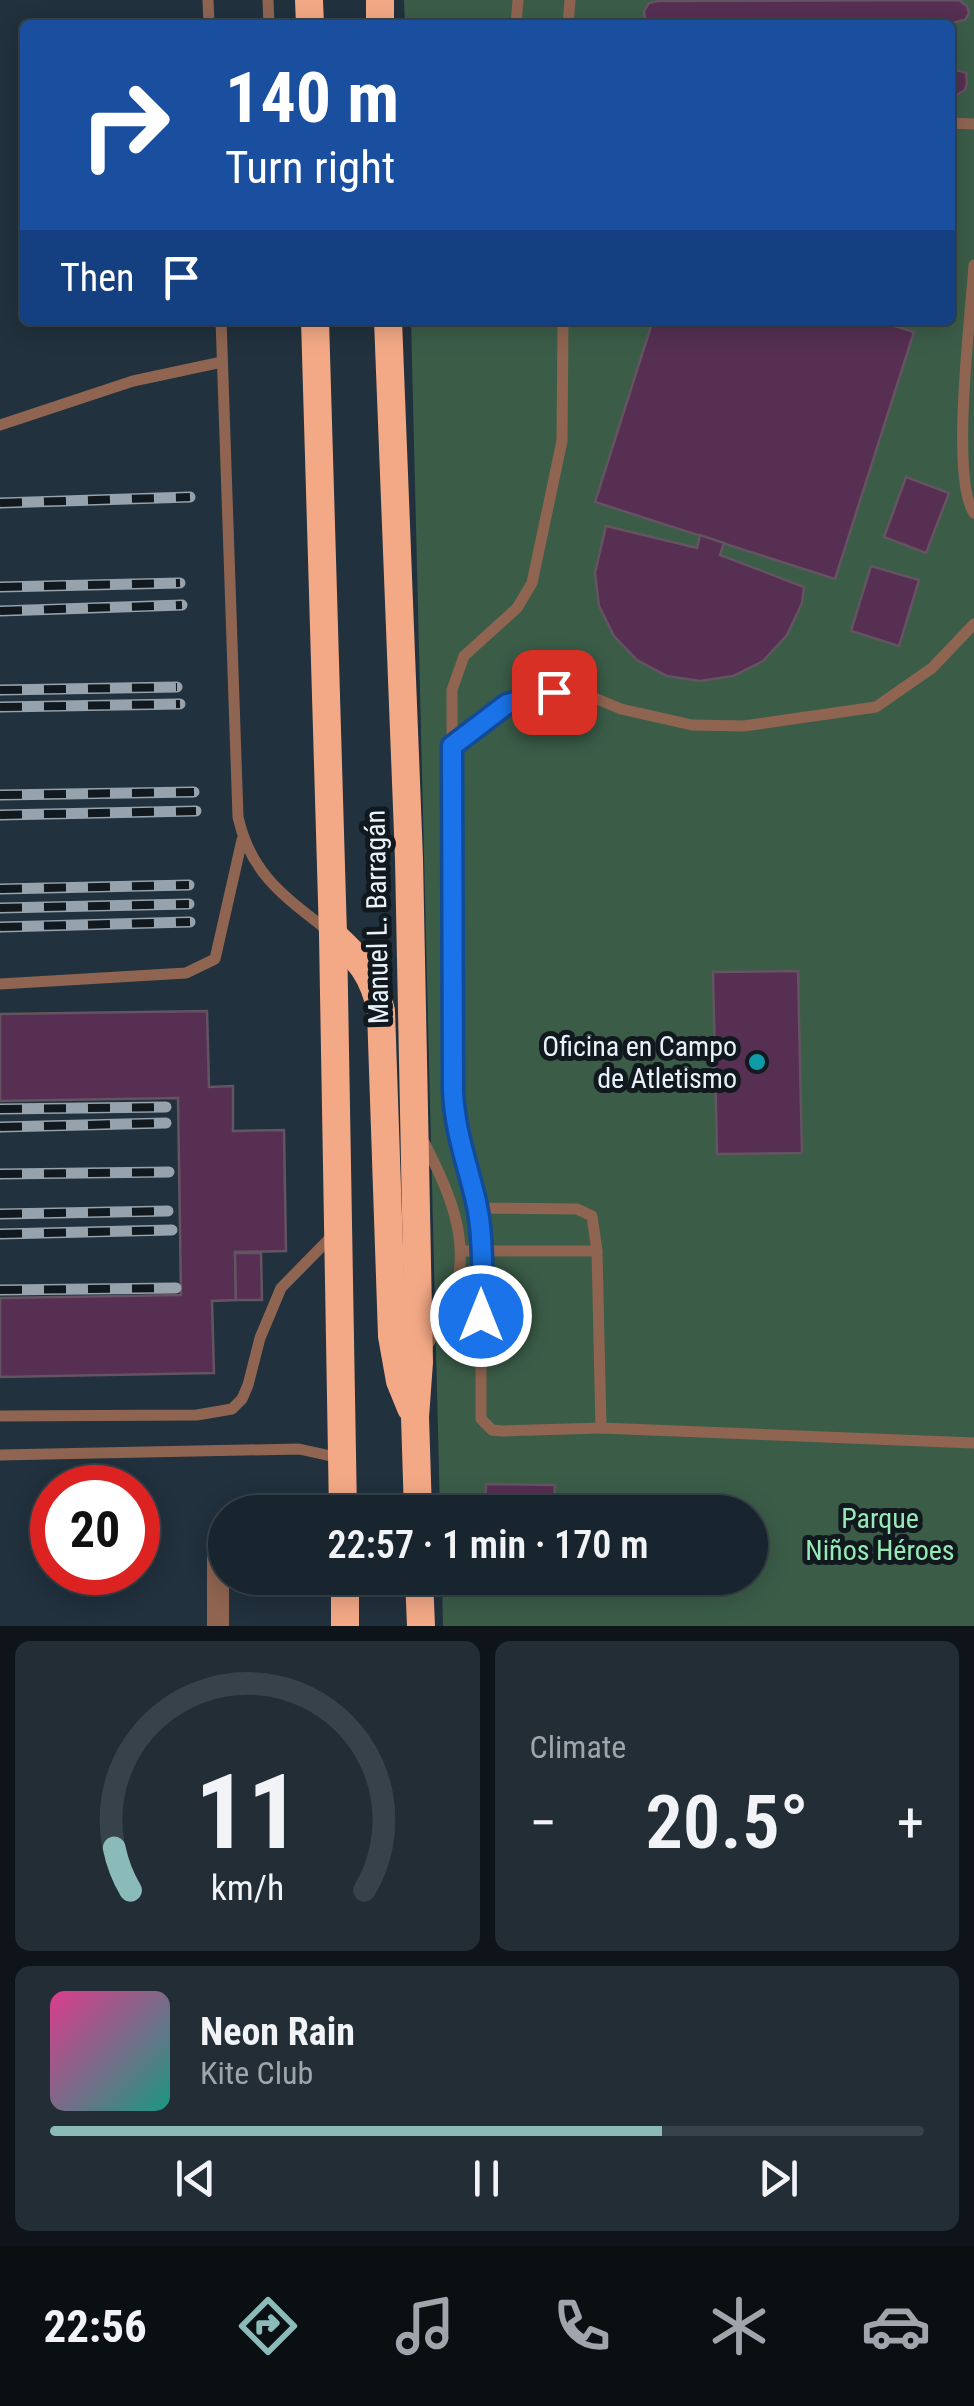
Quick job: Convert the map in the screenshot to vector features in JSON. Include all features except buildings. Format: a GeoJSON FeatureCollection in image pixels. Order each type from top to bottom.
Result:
{"type":"FeatureCollection","features":[{"type":"Feature","properties":{"kind":"highway","name":"Manuel L. Barragán"},"geometry":{"type":"LineString","coordinates":[[315,325],[343,1495]]}},
{"type":"Feature","properties":{"kind":"highway","name":"Manuel L. Barragán"},"geometry":{"type":"LineString","coordinates":[[388,325],[408,859],[417,1495]]}},
{"type":"Feature","properties":{"kind":"highway"},"geometry":{"type":"LineString","coordinates":[[332,934],[368,970],[376,987],[392,1336],[400,1381],[415,1416]]}},
{"type":"Feature","properties":{"kind":"highway"},"geometry":{"type":"LineString","coordinates":[[345,1595],[346,1626]]}},
{"type":"Feature","properties":{"kind":"highway"},"geometry":{"type":"LineString","coordinates":[[420,1595],[421,1626]]}},
{"type":"Feature","properties":{"kind":"street"},"geometry":{"type":"LineString","coordinates":[[218,1595],[218,1626]]}},
{"type":"Feature","properties":{"kind":"lane"},"geometry":{"type":"LineString","coordinates":[[974,264],[962,437],[967,503],[974,513]]}},
{"type":"Feature","properties":{"kind":"lane"},"geometry":{"type":"LineString","coordinates":[[0,984],[186,974],[215,960],[242,838],[236,792],[221,325]]}},
{"type":"Feature","properties":{"kind":"lane"},"geometry":{"type":"LineString","coordinates":[[562,325],[562,441],[532,583],[517,608],[464,656],[452,690],[453,1091],[455,1128],[477,1208],[482,1250],[480,1408],[486,1426],[503,1431],[602,1428],[974,1443]]}},
{"type":"Feature","properties":{"kind":"lane"},"geometry":{"type":"LineString","coordinates":[[0,426],[133,382],[222,362]]}},
{"type":"Feature","properties":{"kind":"lane"},"geometry":{"type":"LineString","coordinates":[[452,746],[507,704],[554,692],[592,698],[692,726],[744,726],[876,707],[932,668],[974,624]]}},
{"type":"Feature","properties":{"kind":"lane"},"geometry":{"type":"LineString","coordinates":[[242,838],[273,887],[332,934]]}},
{"type":"Feature","properties":{"kind":"lane"},"geometry":{"type":"LineString","coordinates":[[414,1121],[452,1208],[462,1251],[454,1293],[418,1362]]}},
{"type":"Feature","properties":{"kind":"lane"},"geometry":{"type":"LineString","coordinates":[[477,1208],[587,1212],[595,1224],[602,1428]]}},
{"type":"Feature","properties":{"kind":"lane"},"geometry":{"type":"LineString","coordinates":[[0,1416],[198,1415],[232,1409],[242,1399],[260,1338],[282,1288],[337,1231]]}},
{"type":"Feature","properties":{"kind":"lane"},"geometry":{"type":"LineString","coordinates":[[462,1251],[597,1251]]}},
{"type":"Feature","properties":{"kind":"lane"},"geometry":{"type":"LineString","coordinates":[[0,1455],[299,1449],[342,1459]]}},
{"type":"Feature","properties":{"kind":"green space","name":"Parque Niños Héroes"},"geometry":{"type":"Polygon","coordinates":[[[404,0],[974,0],[974,1626],[443,1626],[442,1595],[768,1595],[768,1495],[440,1495],[411,325],[955,325],[955,20],[405,20],[404,0]]]}},
{"type":"Feature","properties":{"kind":"railway"},"geometry":{"type":"LineString","coordinates":[[0,503],[190,497]]}},
{"type":"Feature","properties":{"kind":"railway"},"geometry":{"type":"LineString","coordinates":[[0,587],[180,583]]}},
{"type":"Feature","properties":{"kind":"railway"},"geometry":{"type":"LineString","coordinates":[[0,611],[182,605]]}},
{"type":"Feature","properties":{"kind":"railway"},"geometry":{"type":"LineString","coordinates":[[0,690],[177,687]]}},
{"type":"Feature","properties":{"kind":"railway"},"geometry":{"type":"LineString","coordinates":[[0,707],[180,704]]}},
{"type":"Feature","properties":{"kind":"railway"},"geometry":{"type":"LineString","coordinates":[[0,795],[194,792]]}},
{"type":"Feature","properties":{"kind":"railway"},"geometry":{"type":"LineString","coordinates":[[0,815],[196,811]]}},
{"type":"Feature","properties":{"kind":"railway"},"geometry":{"type":"LineString","coordinates":[[0,889],[189,885]]}},
{"type":"Feature","properties":{"kind":"railway"},"geometry":{"type":"LineString","coordinates":[[0,908],[189,904]]}},
{"type":"Feature","properties":{"kind":"railway"},"geometry":{"type":"LineString","coordinates":[[0,927],[190,922]]}},
{"type":"Feature","properties":{"kind":"railway"},"geometry":{"type":"LineString","coordinates":[[0,1109],[166,1107]]}},
{"type":"Feature","properties":{"kind":"railway"},"geometry":{"type":"LineString","coordinates":[[0,1127],[166,1123]]}},
{"type":"Feature","properties":{"kind":"railway"},"geometry":{"type":"LineString","coordinates":[[0,1174],[169,1172]]}},
{"type":"Feature","properties":{"kind":"railway"},"geometry":{"type":"LineString","coordinates":[[0,1214],[168,1211]]}},
{"type":"Feature","properties":{"kind":"railway"},"geometry":{"type":"LineString","coordinates":[[0,1234],[172,1230]]}},
{"type":"Feature","properties":{"kind":"railway"},"geometry":{"type":"LineString","coordinates":[[0,1290],[176,1288]]}},
{"type":"Feature","properties":{"kind":"place","name":"Oficina en Campo de Atletismo"},"geometry":{"type":"Point","coordinates":[757,1062]}},
{"type":"Feature","properties":{"kind":"route"},"geometry":{"type":"LineString","coordinates":[[481,1316],[482,1250],[477,1208],[455,1128],[453,1091],[452,746],[507,704],[554,692]]}}]}
